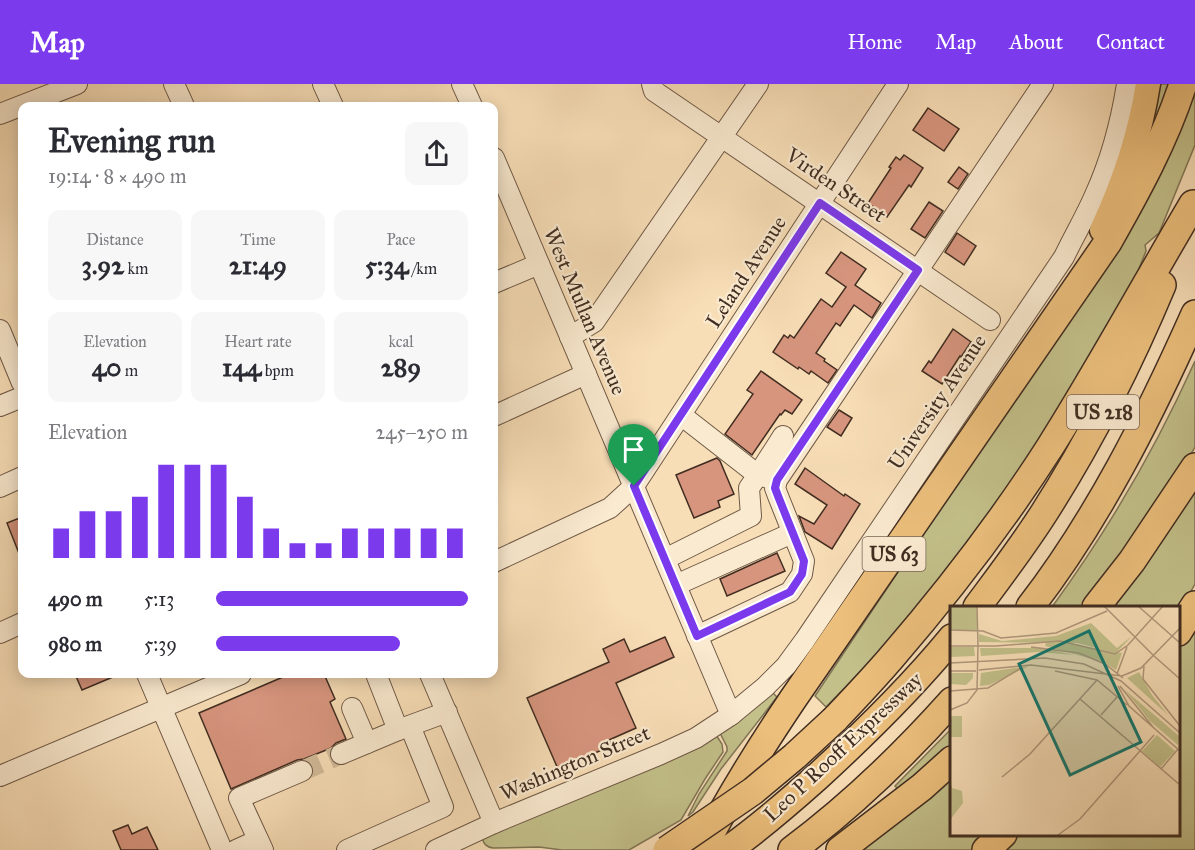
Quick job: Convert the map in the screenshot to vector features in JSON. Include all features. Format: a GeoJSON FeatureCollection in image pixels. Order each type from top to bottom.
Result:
{"type":"FeatureCollection","features":[{"type":"Feature","properties":{"kind":"highway"},"geometry":{"type":"LineString","coordinates":[[1039,342],[1108,242],[1140,186],[1183,84]]}},
{"type":"Feature","properties":{"kind":"highway"},"geometry":{"type":"LineString","coordinates":[[667,850],[753,791],[795,756],[835,718],[897,651],[945,592],[998,523],[1049,449],[1092,380],[1194,202]]}},
{"type":"Feature","properties":{"kind":"highway","name":"US 218"},"geometry":{"type":"LineString","coordinates":[[978,606],[1044,513],[1105,408],[1137,345],[1194,202]]}},
{"type":"Feature","properties":{"kind":"highway","name":"US 218"},"geometry":{"type":"LineString","coordinates":[[1031,606],[1047,586],[1117,474],[1195,314]]}},
{"type":"Feature","properties":{"kind":"highway","name":"US 63"},"geometry":{"type":"LineString","coordinates":[[702,850],[748,766],[1039,342]]}},
{"type":"Feature","properties":{"kind":"highway"},"geometry":{"type":"LineString","coordinates":[[1097,606],[1132,561],[1195,467]]}},
{"type":"Feature","properties":{"kind":"highway"},"geometry":{"type":"LineString","coordinates":[[1180,630],[1195,605]]}},
{"type":"Feature","properties":{"kind":"highway","name":"Leo P Rooff Expressway"},"geometry":{"type":"LineString","coordinates":[[728,850],[796,796],[885,713],[950,640]]}},
{"type":"Feature","properties":{"kind":"highway","name":"Leo P Rooff Expressway"},"geometry":{"type":"LineString","coordinates":[[792,850],[877,779],[950,704]]}},
{"type":"Feature","properties":{"kind":"highway"},"geometry":{"type":"LineString","coordinates":[[841,850],[922,787],[950,762]]}},
{"type":"Feature","properties":{"kind":"highway"},"geometry":{"type":"LineString","coordinates":[[986,850],[1002,835]]}},
{"type":"Feature","properties":{"kind":"main road","name":"US 63"},"geometry":{"type":"LineString","coordinates":[[1039,342],[1099,237],[1113,206],[1138,135],[1148,84]]}},
{"type":"Feature","properties":{"kind":"street"},"geometry":{"type":"LineString","coordinates":[[31,102],[78,84]]}},
{"type":"Feature","properties":{"kind":"street"},"geometry":{"type":"LineString","coordinates":[[174,84],[182,102]]}},
{"type":"Feature","properties":{"kind":"street"},"geometry":{"type":"LineString","coordinates":[[323,84],[331,102]]}},
{"type":"Feature","properties":{"kind":"street"},"geometry":{"type":"LineString","coordinates":[[462,84],[470,102]]}},
{"type":"Feature","properties":{"kind":"street"},"geometry":{"type":"LineString","coordinates":[[570,337],[594,322],[758,84]]}},
{"type":"Feature","properties":{"kind":"street","name":"Leland Avenue"},"geometry":{"type":"LineString","coordinates":[[498,560],[610,508],[634,486],[898,84]]}},
{"type":"Feature","properties":{"kind":"street"},"geometry":{"type":"LineString","coordinates":[[751,516],[749,488],[768,478],[918,270],[1043,84]]}},
{"type":"Feature","properties":{"kind":"street","name":"University Avenue"},"geometry":{"type":"LineString","coordinates":[[731,715],[779,673],[805,640],[1064,257],[1096,195],[1117,132],[1128,84]]}},
{"type":"Feature","properties":{"kind":"street","name":"Virden Street"},"geometry":{"type":"LineString","coordinates":[[653,88],[990,320]]}},
{"type":"Feature","properties":{"kind":"street"},"geometry":{"type":"LineString","coordinates":[[0,114],[18,107]]}},
{"type":"Feature","properties":{"kind":"street","name":"West Mullan Avenue"},"geometry":{"type":"LineString","coordinates":[[498,167],[731,715]]}},
{"type":"Feature","properties":{"kind":"street"},"geometry":{"type":"LineString","coordinates":[[498,281],[539,264]]}},
{"type":"Feature","properties":{"kind":"street"},"geometry":{"type":"LineString","coordinates":[[0,330],[18,373]]}},
{"type":"Feature","properties":{"kind":"street"},"geometry":{"type":"LineString","coordinates":[[498,414],[586,374]]}},
{"type":"Feature","properties":{"kind":"street"},"geometry":{"type":"LineString","coordinates":[[0,406],[18,399]]}},
{"type":"Feature","properties":{"kind":"street"},"geometry":{"type":"LineString","coordinates":[[681,415],[768,478],[775,488],[804,561],[802,574],[790,592],[697,636]]}},
{"type":"Feature","properties":{"kind":"street"},"geometry":{"type":"LineString","coordinates":[[768,478],[783,436]]}},
{"type":"Feature","properties":{"kind":"street"},"geometry":{"type":"LineString","coordinates":[[0,487],[18,479]]}},
{"type":"Feature","properties":{"kind":"street"},"geometry":{"type":"LineString","coordinates":[[665,559],[780,503]]}},
{"type":"Feature","properties":{"kind":"street"},"geometry":{"type":"LineString","coordinates":[[676,585],[792,533]]}},
{"type":"Feature","properties":{"kind":"street"},"geometry":{"type":"LineString","coordinates":[[0,633],[18,625]]}},
{"type":"Feature","properties":{"kind":"street"},"geometry":{"type":"LineString","coordinates":[[149,678],[222,850]]}},
{"type":"Feature","properties":{"kind":"street"},"geometry":{"type":"LineString","coordinates":[[0,776],[231,678]]}},
{"type":"Feature","properties":{"kind":"street"},"geometry":{"type":"LineString","coordinates":[[347,850],[443,807],[378,678]]}},
{"type":"Feature","properties":{"kind":"street"},"geometry":{"type":"LineString","coordinates":[[432,678],[494,823]]}},
{"type":"Feature","properties":{"kind":"street"},"geometry":{"type":"LineString","coordinates":[[352,708],[368,743]]}},
{"type":"Feature","properties":{"kind":"street"},"geometry":{"type":"LineString","coordinates":[[341,754],[447,712]]}},
{"type":"Feature","properties":{"kind":"street","name":"Washington Street"},"geometry":{"type":"LineString","coordinates":[[436,850],[494,823],[696,738],[731,715]]}},
{"type":"Feature","properties":{"kind":"street"},"geometry":{"type":"LineString","coordinates":[[236,850],[261,845],[239,798],[302,771]]}},
{"type":"Feature","properties":{"kind":"shaded area"},"geometry":{"type":"Polygon","coordinates":[[[1158,84],[1175,84],[1145,141],[1158,84]]]}},
{"type":"Feature","properties":{"kind":"shaded area"},"geometry":{"type":"Polygon","coordinates":[[[1195,84],[1195,145],[1159,233],[1145,245],[1146,251],[1134,281],[1022,470],[918,609],[826,707],[815,696],[1096,276],[1195,84]]]}},
{"type":"Feature","properties":{"kind":"shaded area"},"geometry":{"type":"Polygon","coordinates":[[[1195,361],[1195,447],[1176,480],[1085,606],[1053,606],[1130,488],[1195,361]]]}},
{"type":"Feature","properties":{"kind":"shaded area"},"geometry":{"type":"Polygon","coordinates":[[[1195,484],[1195,584],[1180,610],[1180,606],[1109,606],[1195,484]]]}},
{"type":"Feature","properties":{"kind":"shaded area"},"geometry":{"type":"Polygon","coordinates":[[[1195,619],[1195,850],[999,850],[1016,835],[1180,835],[1180,642],[1195,619]]]}},
{"type":"Feature","properties":{"kind":"shaded area"},"geometry":{"type":"Polygon","coordinates":[[[772,692],[777,697],[688,816],[699,794],[727,751],[720,733],[772,692]]]}},
{"type":"Feature","properties":{"kind":"shaded area"},"geometry":{"type":"Polygon","coordinates":[[[950,730],[950,747],[899,790],[895,786],[950,730]]]}},
{"type":"Feature","properties":{"kind":"shaded area"},"geometry":{"type":"Polygon","coordinates":[[[716,735],[722,744],[723,752],[681,820],[629,850],[493,848],[487,846],[482,838],[716,735]]]}},
{"type":"Feature","properties":{"kind":"shaded area"},"geometry":{"type":"Polygon","coordinates":[[[950,773],[950,835],[987,835],[971,850],[855,850],[950,773]]]}},
{"type":"Feature","properties":{"kind":"building"},"geometry":{"type":"Polygon","coordinates":[[[928,108],[959,129],[944,151],[913,130],[928,108]]]}},
{"type":"Feature","properties":{"kind":"building"},"geometry":{"type":"Polygon","coordinates":[[[904,155],[923,168],[887,217],[868,203],[896,157],[900,160],[904,155]]]}},
{"type":"Feature","properties":{"kind":"building"},"geometry":{"type":"Polygon","coordinates":[[[959,167],[968,174],[958,189],[948,182],[959,167]]]}},
{"type":"Feature","properties":{"kind":"building"},"geometry":{"type":"Polygon","coordinates":[[[929,202],[943,211],[925,238],[911,229],[929,202]]]}},
{"type":"Feature","properties":{"kind":"building"},"geometry":{"type":"Polygon","coordinates":[[[957,233],[976,246],[964,265],[945,252],[957,233]]]}},
{"type":"Feature","properties":{"kind":"building"},"geometry":{"type":"Polygon","coordinates":[[[841,252],[866,269],[855,285],[881,303],[872,318],[854,305],[840,326],[836,323],[816,353],[837,370],[828,383],[811,371],[809,374],[799,367],[798,369],[773,352],[784,335],[794,338],[821,299],[832,307],[846,287],[826,273],[841,252]]]}},
{"type":"Feature","properties":{"kind":"building"},"geometry":{"type":"Polygon","coordinates":[[[953,329],[971,342],[942,384],[922,371],[929,361],[931,363],[953,329]]]}},
{"type":"Feature","properties":{"kind":"building"},"geometry":{"type":"Polygon","coordinates":[[[761,371],[802,400],[792,414],[785,410],[780,414],[752,455],[725,434],[753,394],[747,390],[761,371]]]}},
{"type":"Feature","properties":{"kind":"building"},"geometry":{"type":"Polygon","coordinates":[[[839,410],[852,418],[841,436],[827,427],[839,410]]]}},
{"type":"Feature","properties":{"kind":"building"},"geometry":{"type":"Polygon","coordinates":[[[717,458],[734,494],[718,501],[720,507],[694,518],[676,475],[717,458]]]}},
{"type":"Feature","properties":{"kind":"building"},"geometry":{"type":"Polygon","coordinates":[[[805,468],[844,496],[845,494],[860,504],[832,549],[805,532],[799,516],[814,524],[827,505],[795,484],[805,468]]]}},
{"type":"Feature","properties":{"kind":"building"},"geometry":{"type":"Polygon","coordinates":[[[18,519],[18,551],[7,523],[18,519]]]}},
{"type":"Feature","properties":{"kind":"building"},"geometry":{"type":"Polygon","coordinates":[[[777,553],[785,571],[727,596],[720,579],[777,553]]]}},
{"type":"Feature","properties":{"kind":"building"},"geometry":{"type":"Polygon","coordinates":[[[665,637],[674,657],[616,683],[636,728],[609,740],[611,746],[558,769],[527,698],[609,662],[603,649],[624,639],[630,652],[665,637]]]}},
{"type":"Feature","properties":{"kind":"building"},"geometry":{"type":"Polygon","coordinates":[[[77,678],[110,678],[82,690],[77,678]]]}},
{"type":"Feature","properties":{"kind":"building"},"geometry":{"type":"Polygon","coordinates":[[[281,678],[326,678],[335,699],[330,702],[346,739],[331,748],[231,789],[199,713],[281,678]]]}},
{"type":"Feature","properties":{"kind":"building"},"geometry":{"type":"Polygon","coordinates":[[[128,825],[132,834],[147,827],[158,850],[121,850],[113,831],[128,825]]]}},
{"type":"Feature","properties":{"kind":"tunnel"},"geometry":{"type":"LineString","coordinates":[[302,771],[341,754]]}},
{"type":"Feature","properties":{"kind":"route"},"geometry":{"type":"LineString","coordinates":[[820,203],[918,270],[777,480],[775,488],[804,561],[802,574],[790,592],[697,636],[634,486],[820,203]]}}]}
